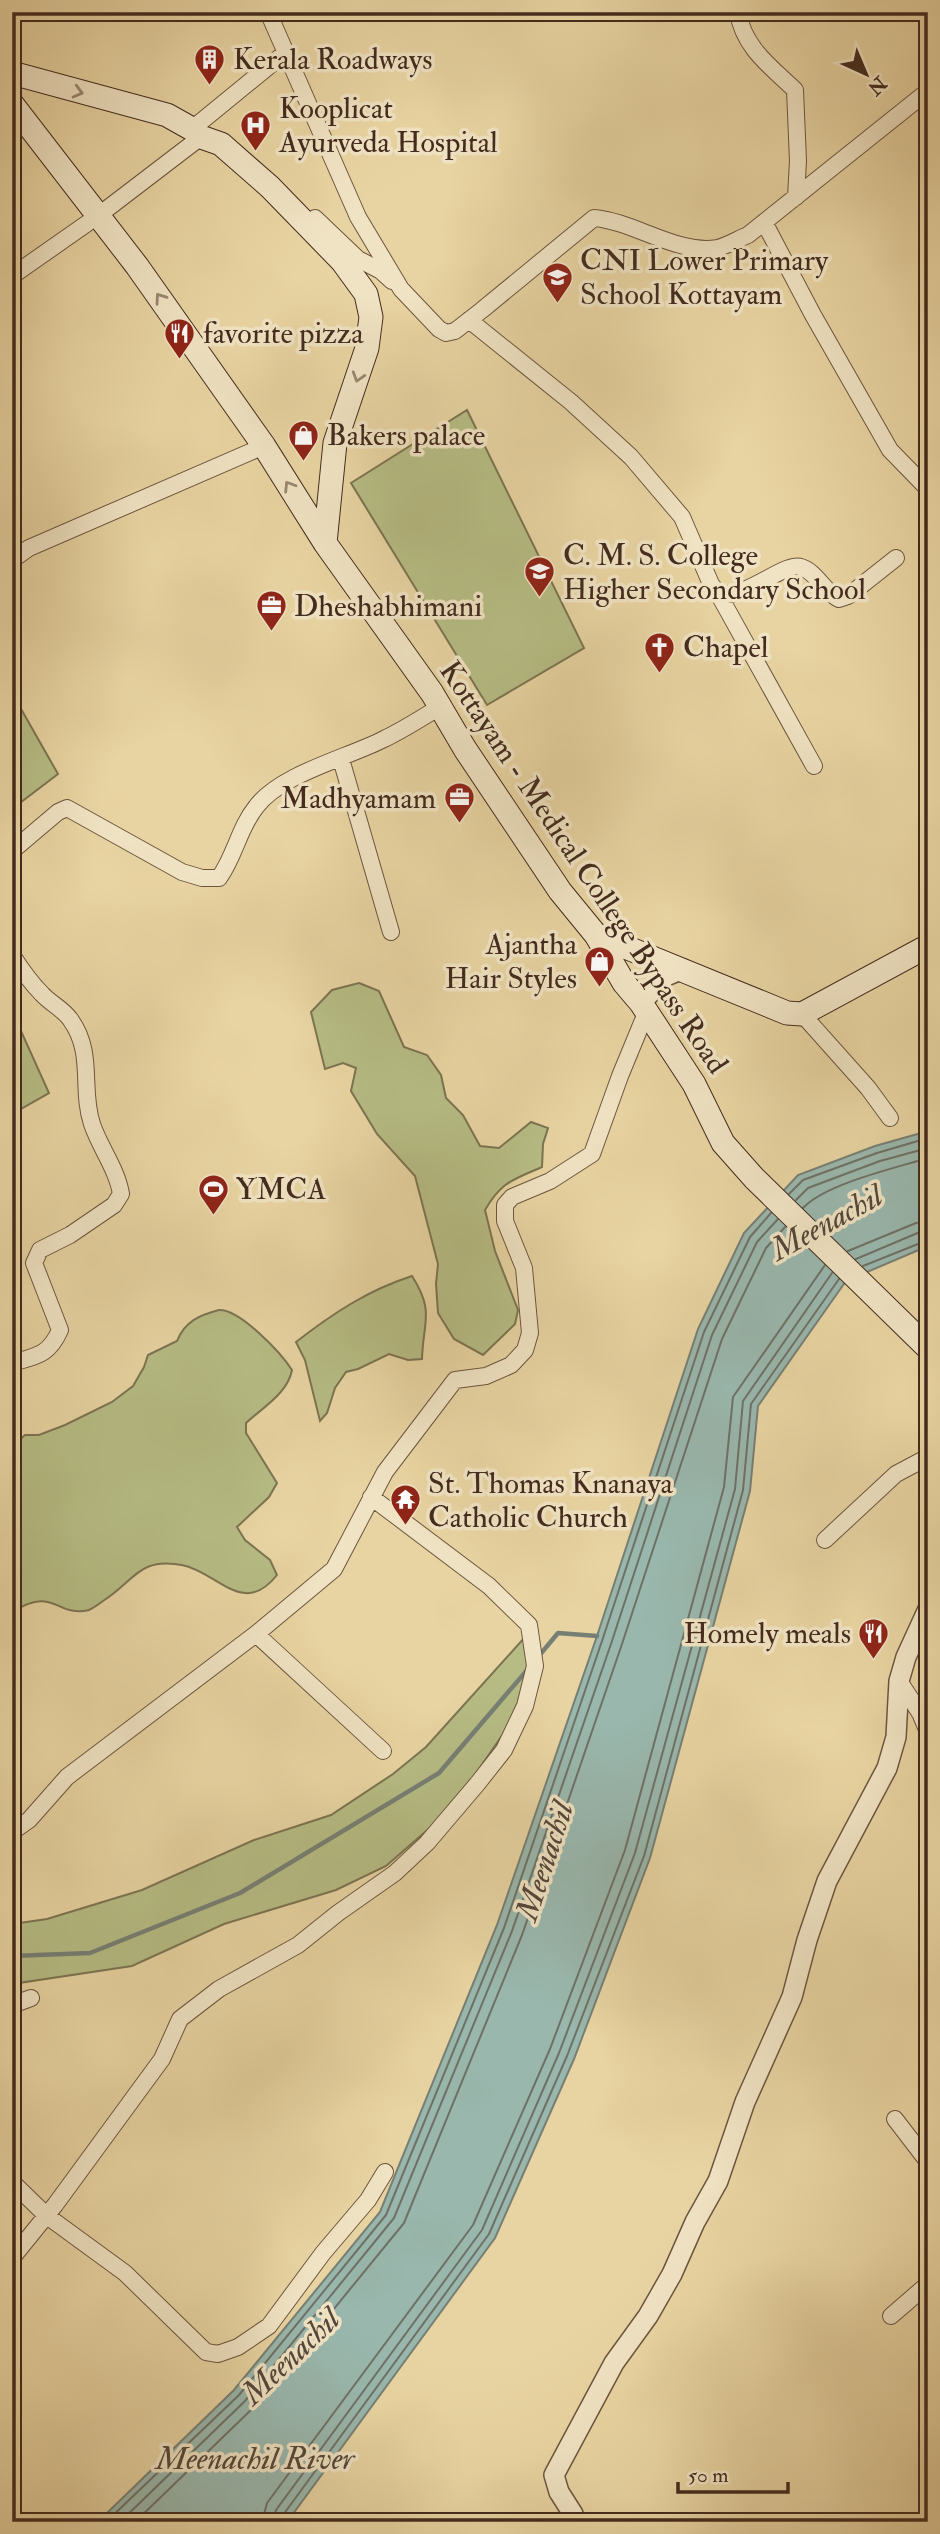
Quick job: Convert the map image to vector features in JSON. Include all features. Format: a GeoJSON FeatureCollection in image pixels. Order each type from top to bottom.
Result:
{"type":"FeatureCollection","features":[{"type":"Feature","properties":{"kind":"main road"},"geometry":{"type":"LineString","coordinates":[[12,73],[167,115],[221,144],[270,187],[342,261],[366,293],[371,317],[367,348],[335,443],[325,544]]}},
{"type":"Feature","properties":{"kind":"main road","name":"Kottayam - Medical College Bypass Road"},"geometry":{"type":"LineString","coordinates":[[12,104],[99,215],[264,446],[325,544],[440,707],[560,891],[596,935],[624,982],[694,1084],[723,1143],[754,1178],[928,1348]]}},
{"type":"Feature","properties":{"kind":"main road"},"geometry":{"type":"LineString","coordinates":[[596,935],[787,1013],[802,1014],[928,946]]}},
{"type":"Feature","properties":{"kind":"street"},"geometry":{"type":"LineString","coordinates":[[268,12],[358,217],[401,289]]}},
{"type":"Feature","properties":{"kind":"street"},"geometry":{"type":"LineString","coordinates":[[738,12],[740,26],[757,54],[794,90],[798,161],[796,197]]}},
{"type":"Feature","properties":{"kind":"street"},"geometry":{"type":"LineString","coordinates":[[12,276],[99,215],[197,133],[285,53]]}},
{"type":"Feature","properties":{"kind":"street"},"geometry":{"type":"LineString","coordinates":[[270,187],[301,205],[358,258],[381,271],[446,333],[456,331],[594,218],[608,219],[688,247],[717,248],[748,235],[928,91]]}},
{"type":"Feature","properties":{"kind":"street"},"geometry":{"type":"LineString","coordinates":[[764,222],[890,450],[928,489]]}},
{"type":"Feature","properties":{"kind":"street"},"geometry":{"type":"LineString","coordinates":[[469,320],[571,402],[631,457],[682,517],[711,584],[814,766]]}},
{"type":"Feature","properties":{"kind":"street"},"geometry":{"type":"LineString","coordinates":[[12,561],[29,548],[264,446]]}},
{"type":"Feature","properties":{"kind":"street"},"geometry":{"type":"LineString","coordinates":[[719,595],[732,596],[789,566],[800,566],[832,596],[839,599],[848,596],[896,558]]}},
{"type":"Feature","properties":{"kind":"street"},"geometry":{"type":"LineString","coordinates":[[12,851],[58,812],[67,808],[183,872],[202,878],[219,878],[256,806],[273,790],[306,772],[385,739],[440,707]]}},
{"type":"Feature","properties":{"kind":"street"},"geometry":{"type":"LineString","coordinates":[[341,759],[391,932]]}},
{"type":"Feature","properties":{"kind":"street"},"geometry":{"type":"LineString","coordinates":[[12,955],[43,995],[70,1018],[85,1047],[87,1100],[92,1124],[119,1181],[121,1194],[114,1205],[70,1235],[40,1250],[34,1263],[60,1330],[53,1346],[34,1357],[12,1363]]}},
{"type":"Feature","properties":{"kind":"street"},"geometry":{"type":"LineString","coordinates":[[12,1832],[29,1820],[67,1777],[256,1634],[334,1569],[385,1472],[455,1380],[486,1376],[511,1365],[525,1350],[530,1333],[524,1268],[505,1221],[505,1205],[512,1197],[550,1181],[592,1154],[644,1008],[666,976],[683,969]]}},
{"type":"Feature","properties":{"kind":"street"},"geometry":{"type":"LineString","coordinates":[[802,1014],[868,1088],[890,1118]]}},
{"type":"Feature","properties":{"kind":"street"},"geometry":{"type":"LineString","coordinates":[[825,1540],[896,1474],[928,1457]]}},
{"type":"Feature","properties":{"kind":"street"},"geometry":{"type":"LineString","coordinates":[[12,2259],[47,2216],[162,2059],[180,2019],[219,1989],[298,1945],[395,1873],[426,1843],[504,1750],[525,1706],[535,1666],[529,1625],[489,1586],[371,1497]]}},
{"type":"Feature","properties":{"kind":"street"},"geometry":{"type":"LineString","coordinates":[[573,2519],[554,2475],[614,2363],[648,2316],[672,2274],[695,2222],[718,2181],[745,2102],[792,1997],[807,1940],[827,1881],[887,1768],[896,1737],[899,1681],[906,1657],[928,1609]]}},
{"type":"Feature","properties":{"kind":"street"},"geometry":{"type":"LineString","coordinates":[[256,1634],[383,1751]]}},
{"type":"Feature","properties":{"kind":"street"},"geometry":{"type":"LineString","coordinates":[[899,1681],[920,1713],[928,1732]]}},
{"type":"Feature","properties":{"kind":"street"},"geometry":{"type":"LineString","coordinates":[[12,2005],[31,1998]]}},
{"type":"Feature","properties":{"kind":"street"},"geometry":{"type":"LineString","coordinates":[[895,2119],[928,2162]]}},
{"type":"Feature","properties":{"kind":"street"},"geometry":{"type":"LineString","coordinates":[[12,2182],[47,2216],[125,2273],[206,2352],[218,2354],[238,2347],[269,2326],[323,2253],[368,2200],[385,2172]]}},
{"type":"Feature","properties":{"kind":"street"},"geometry":{"type":"LineString","coordinates":[[891,2316],[928,2284]]}},
{"type":"Feature","properties":{"kind":"green space"},"geometry":{"type":"Polygon","coordinates":[[[467,410],[584,648],[487,705],[351,483],[467,410]]]}},
{"type":"Feature","properties":{"kind":"green space"},"geometry":{"type":"Polygon","coordinates":[[[12,693],[58,774],[12,809],[12,693]]]}},
{"type":"Feature","properties":{"kind":"green space"},"geometry":{"type":"Polygon","coordinates":[[[359,983],[379,991],[404,1047],[427,1055],[441,1075],[446,1098],[463,1115],[480,1146],[499,1148],[531,1122],[548,1128],[543,1144],[542,1167],[503,1187],[485,1210],[495,1251],[518,1310],[515,1324],[483,1355],[454,1339],[438,1313],[438,1264],[415,1176],[377,1134],[351,1091],[356,1068],[343,1063],[325,1069],[311,1012],[332,990],[359,983]]]}},
{"type":"Feature","properties":{"kind":"green space"},"geometry":{"type":"Polygon","coordinates":[[[12,1011],[49,1093],[12,1114],[12,1011]]]}},
{"type":"Feature","properties":{"kind":"green space"},"geometry":{"type":"Polygon","coordinates":[[[412,1276],[426,1308],[422,1359],[408,1360],[389,1354],[346,1372],[335,1388],[327,1413],[320,1421],[305,1360],[296,1342],[351,1304],[380,1288],[412,1276]]]}},
{"type":"Feature","properties":{"kind":"green space"},"geometry":{"type":"Polygon","coordinates":[[[219,1310],[228,1312],[248,1324],[270,1343],[292,1370],[280,1393],[246,1423],[246,1433],[277,1483],[269,1497],[237,1527],[245,1540],[270,1560],[277,1575],[265,1587],[253,1593],[241,1593],[195,1569],[167,1563],[156,1564],[138,1572],[89,1610],[69,1610],[38,1601],[12,1612],[12,1446],[25,1435],[39,1435],[112,1402],[133,1386],[148,1355],[177,1341],[184,1328],[194,1320],[219,1310]]]}},
{"type":"Feature","properties":{"kind":"green space"},"geometry":{"type":"Polygon","coordinates":[[[525,1637],[533,1666],[510,1724],[440,1819],[386,1866],[336,1890],[224,1924],[132,1966],[12,1984],[12,1924],[47,1919],[142,1890],[254,1840],[331,1815],[393,1774],[426,1747],[525,1637]]]}},
{"type":"Feature","properties":{"kind":"water","name":"Meenachil River"},"geometry":{"type":"Polygon","coordinates":[[[928,1131],[928,1246],[846,1281],[758,1406],[750,1491],[650,1858],[574,2059],[495,2238],[287,2522],[90,2522],[105,2515],[234,2390],[380,2212],[497,1925],[597,1636],[698,1329],[744,1233],[798,1175],[875,1146],[928,1131]]]}},
{"type":"Feature","properties":{"kind":"waterway"},"geometry":{"type":"LineString","coordinates":[[538,1657],[558,1633],[597,1636]]}},
{"type":"Feature","properties":{"kind":"waterway"},"geometry":{"type":"LineString","coordinates":[[12,1956],[90,1953],[240,1893],[439,1773],[528,1669]]}},
{"type":"Feature","properties":{"kind":"place","name":"Kerala Roadways"},"geometry":{"type":"Point","coordinates":[210,86]}},
{"type":"Feature","properties":{"kind":"place","name":"Kooplicat Ayurveda Hospital"},"geometry":{"type":"Point","coordinates":[256,152]}},
{"type":"Feature","properties":{"kind":"place","name":"CNI Lower Primary School Kottayam"},"geometry":{"type":"Point","coordinates":[557,304]}},
{"type":"Feature","properties":{"kind":"place","name":"favorite pizza"},"geometry":{"type":"Point","coordinates":[180,360]}},
{"type":"Feature","properties":{"kind":"place","name":"Bakers palace"},"geometry":{"type":"Point","coordinates":[304,462]}},
{"type":"Feature","properties":{"kind":"place","name":"C. M. S. College Higher Secondary School"},"geometry":{"type":"Point","coordinates":[540,599]}},
{"type":"Feature","properties":{"kind":"place","name":"Dheshabhimani"},"geometry":{"type":"Point","coordinates":[271,633]}},
{"type":"Feature","properties":{"kind":"place","name":"Chapel"},"geometry":{"type":"Point","coordinates":[660,674]}},
{"type":"Feature","properties":{"kind":"place","name":"Madhyamam"},"geometry":{"type":"Point","coordinates":[459,825]}},
{"type":"Feature","properties":{"kind":"place","name":"Ajantha Hair Styles"},"geometry":{"type":"Point","coordinates":[600,988]}},
{"type":"Feature","properties":{"kind":"place","name":"YMCA"},"geometry":{"type":"Point","coordinates":[213,1216]}},
{"type":"Feature","properties":{"kind":"place","name":"St. Thomas Knanaya Catholic Church"},"geometry":{"type":"Point","coordinates":[405,1527]}},
{"type":"Feature","properties":{"kind":"place","name":"Homely meals"},"geometry":{"type":"Point","coordinates":[874,1660]}},
{"type":"Feature","properties":{"kind":"water label","name":"Meenachil"},"geometry":{"type":"Point","coordinates":[826,1222]}},
{"type":"Feature","properties":{"kind":"water label","name":"Meenachil"},"geometry":{"type":"Point","coordinates":[544,1861]}},
{"type":"Feature","properties":{"kind":"water label","name":"Meenachil"},"geometry":{"type":"Point","coordinates":[290,2356]}}]}
